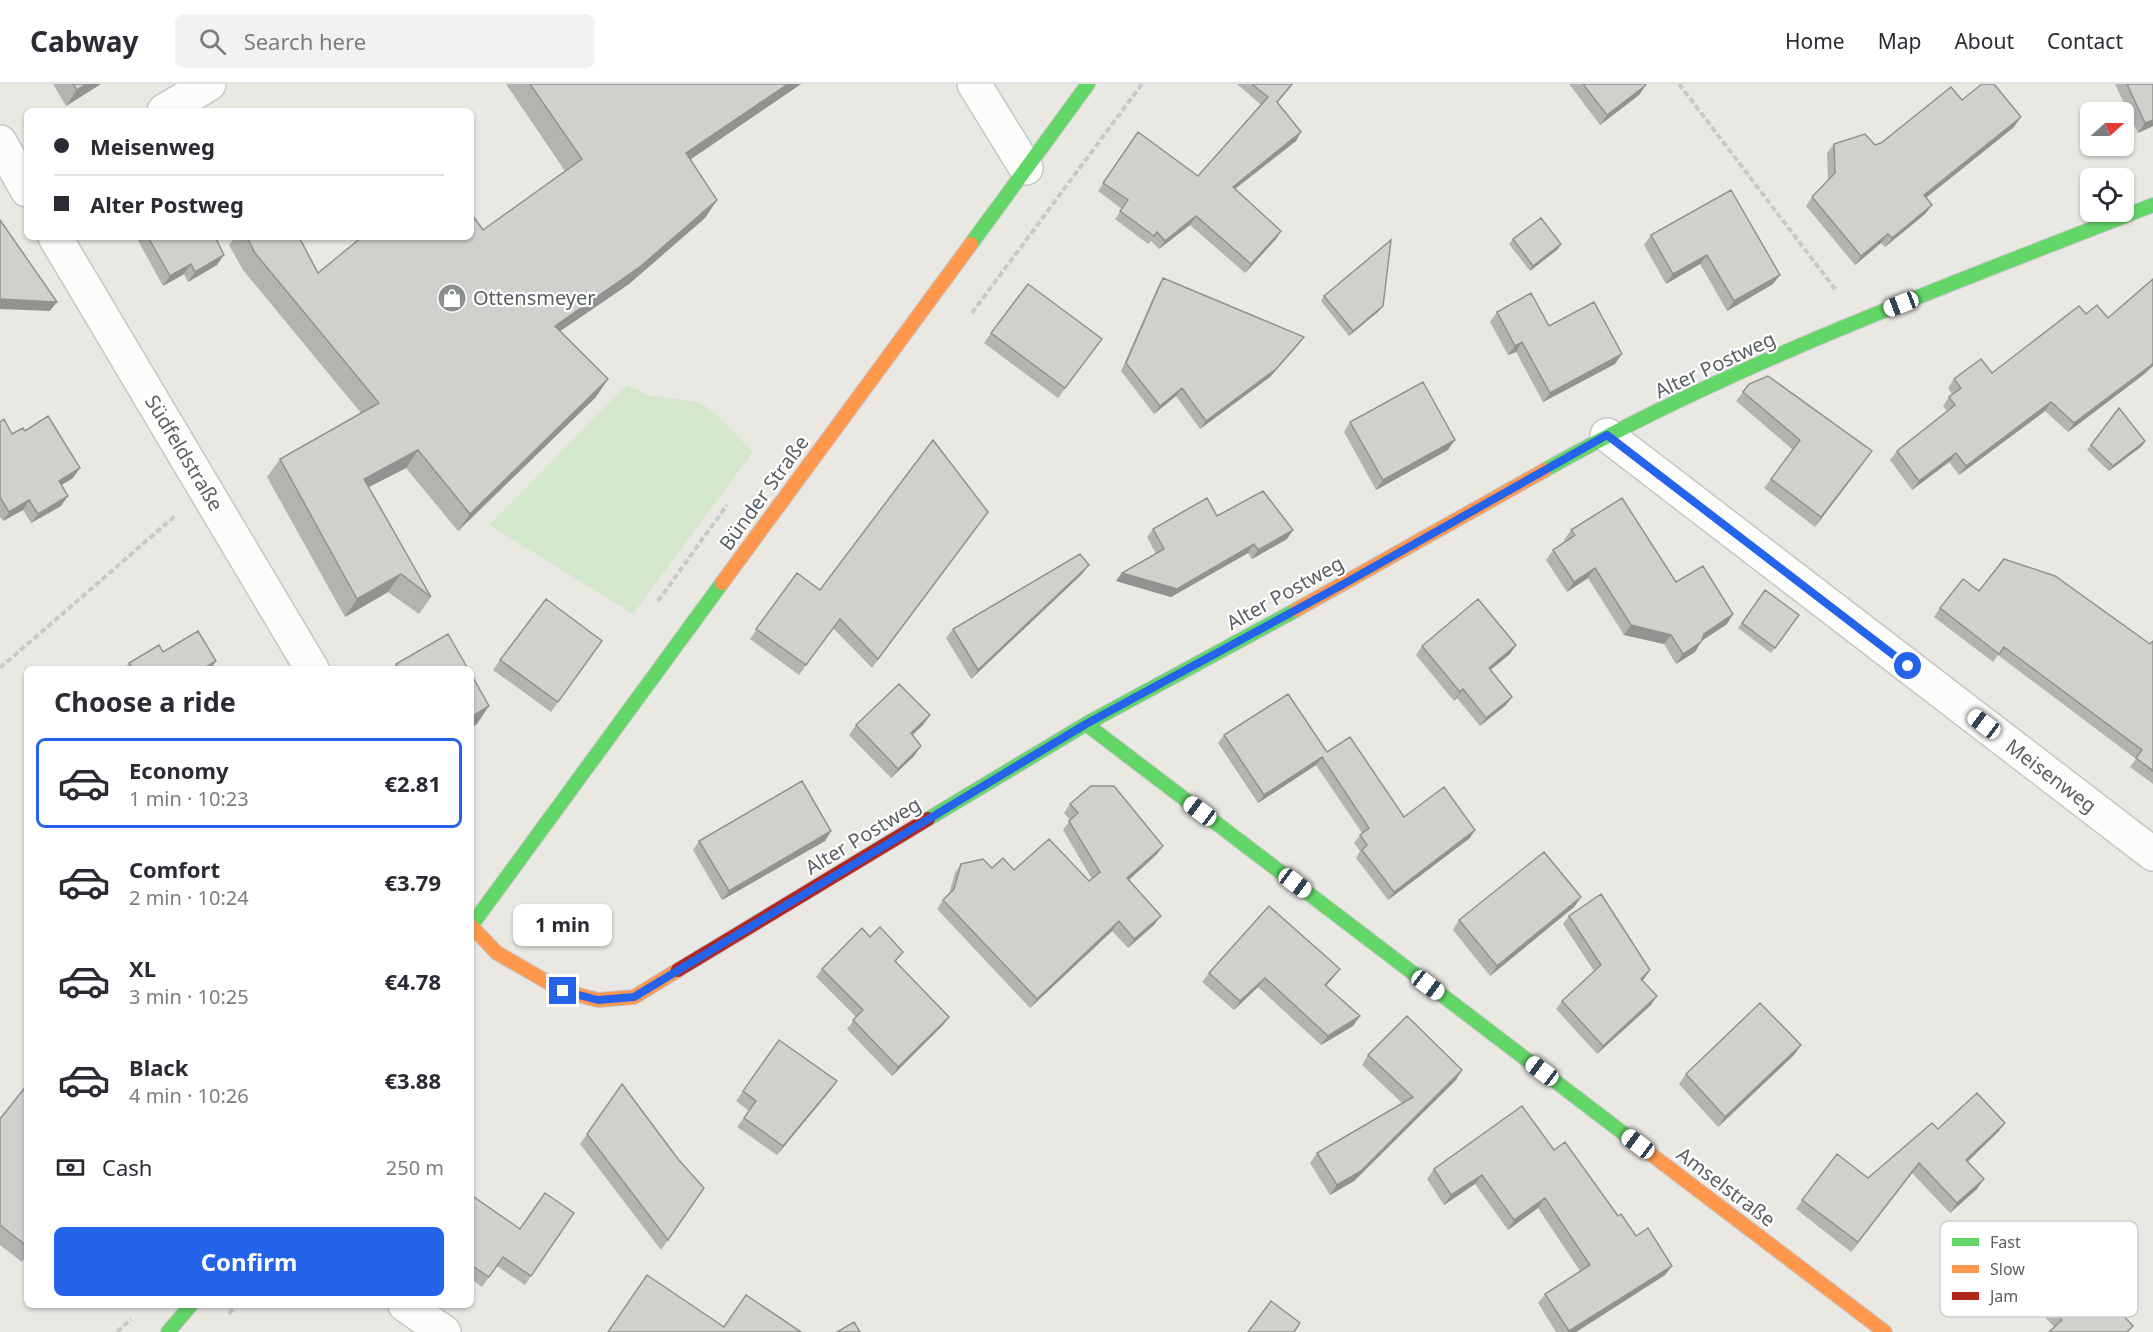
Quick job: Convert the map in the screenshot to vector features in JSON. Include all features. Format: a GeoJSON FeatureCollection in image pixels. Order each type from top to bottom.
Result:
{"type":"FeatureCollection","features":[{"type":"Feature","properties":{"kind":"street"},"geometry":{"type":"LineString","coordinates":[[169,108],[209,84]]}},
{"type":"Feature","properties":{"kind":"street"},"geometry":{"type":"LineString","coordinates":[[974,84],[1026,168]]}},
{"type":"Feature","properties":{"kind":"street","name":"Bünder Straße"},"geometry":{"type":"LineString","coordinates":[[474,922],[1088,84]]}},
{"type":"Feature","properties":{"kind":"street"},"geometry":{"type":"LineString","coordinates":[[0,142],[24,185]]}},
{"type":"Feature","properties":{"kind":"street","name":"Alter Postweg"},"geometry":{"type":"LineString","coordinates":[[474,929],[497,953],[563,991],[598,1000],[634,997],[1086,724],[1340,586],[1607,435],[1859,320],[2153,205]]}},
{"type":"Feature","properties":{"kind":"street","name":"Südfeldstraße"},"geometry":{"type":"LineString","coordinates":[[57,240],[310,666]]}},
{"type":"Feature","properties":{"kind":"street","name":"Meisenweg"},"geometry":{"type":"LineString","coordinates":[[1607,435],[2153,854]]}},
{"type":"Feature","properties":{"kind":"street","name":"Amselstraße"},"geometry":{"type":"LineString","coordinates":[[1086,724],[1885,1332]]}},
{"type":"Feature","properties":{"kind":"street"},"geometry":{"type":"LineString","coordinates":[[168,1332],[188,1308]]}},
{"type":"Feature","properties":{"kind":"street"},"geometry":{"type":"LineString","coordinates":[[409,1308],[444,1332]]}},
{"type":"Feature","properties":{"kind":"path"},"geometry":{"type":"LineString","coordinates":[[1679,84],[1859,320]]}},
{"type":"Feature","properties":{"kind":"path"},"geometry":{"type":"LineString","coordinates":[[0,668],[205,489]]}},
{"type":"Feature","properties":{"kind":"green space"},"geometry":{"type":"Polygon","coordinates":[[[627,385],[648,395],[699,402],[715,413],[753,452],[633,614],[489,525],[627,385]]]}},
{"type":"Feature","properties":{"kind":"building"},"geometry":{"type":"Polygon","coordinates":[[[73,84],[86,84],[77,90],[73,84]]]}},
{"type":"Feature","properties":{"kind":"building","name":"Ottensmeyer"},"geometry":{"type":"Polygon","coordinates":[[[530,84],[788,84],[686,153],[717,200],[641,266],[555,326],[608,379],[470,514],[418,450],[364,479],[431,597],[401,574],[357,599],[280,459],[379,403],[255,253],[248,240],[301,240],[318,273],[358,240],[474,240],[474,217],[483,230],[582,159],[530,84]]]}},
{"type":"Feature","properties":{"kind":"building"},"geometry":{"type":"Polygon","coordinates":[[[1252,84],[1292,84],[1277,102],[1301,132],[1233,187],[1281,231],[1251,264],[1196,216],[1165,241],[1157,232],[1154,236],[1120,211],[1128,200],[1103,183],[1138,132],[1198,176],[1268,97],[1252,84]]]}},
{"type":"Feature","properties":{"kind":"building"},"geometry":{"type":"Polygon","coordinates":[[[1583,84],[1645,84],[1646,85],[1607,115],[1583,84]]]}},
{"type":"Feature","properties":{"kind":"building"},"geometry":{"type":"Polygon","coordinates":[[[1982,84],[1994,84],[2021,117],[1924,195],[1932,205],[1892,238],[1888,234],[1861,256],[1812,197],[1835,173],[1834,144],[1865,134],[1875,145],[1881,143],[1951,87],[1962,100],[1982,84]]]}},
{"type":"Feature","properties":{"kind":"building"},"geometry":{"type":"Polygon","coordinates":[[[2127,84],[2153,84],[2153,120],[2145,123],[2127,84]]]}},
{"type":"Feature","properties":{"kind":"building"},"geometry":{"type":"Polygon","coordinates":[[[1731,190],[1780,275],[1734,301],[1707,255],[1673,274],[1651,235],[1731,190]]]}},
{"type":"Feature","properties":{"kind":"building"},"geometry":{"type":"Polygon","coordinates":[[[1541,218],[1561,244],[1533,266],[1513,239],[1541,218]]]}},
{"type":"Feature","properties":{"kind":"building"},"geometry":{"type":"Polygon","coordinates":[[[0,220],[57,302],[0,299],[0,220]]]}},
{"type":"Feature","properties":{"kind":"building"},"geometry":{"type":"Polygon","coordinates":[[[150,240],[216,240],[224,255],[195,272],[191,264],[170,276],[150,240]]]}},
{"type":"Feature","properties":{"kind":"building"},"geometry":{"type":"Polygon","coordinates":[[[1391,240],[1383,306],[1353,331],[1324,296],[1391,240]]]}},
{"type":"Feature","properties":{"kind":"building"},"geometry":{"type":"Polygon","coordinates":[[[1163,278],[1304,337],[1276,369],[1206,421],[1182,388],[1160,406],[1126,363],[1163,278]]]}},
{"type":"Feature","properties":{"kind":"building"},"geometry":{"type":"Polygon","coordinates":[[[2153,279],[2153,363],[2150,366],[2074,423],[2051,402],[1966,466],[1956,453],[1919,481],[1897,451],[1955,405],[1949,397],[1961,388],[1954,379],[1981,359],[1992,373],[2079,306],[2086,314],[2097,305],[2108,318],[2153,279]]]}},
{"type":"Feature","properties":{"kind":"building"},"geometry":{"type":"Polygon","coordinates":[[[1028,284],[1102,339],[1065,388],[991,333],[1028,284]]]}},
{"type":"Feature","properties":{"kind":"building"},"geometry":{"type":"Polygon","coordinates":[[[1531,293],[1549,326],[1594,302],[1622,354],[1550,393],[1522,342],[1515,346],[1497,312],[1531,293]]]}},
{"type":"Feature","properties":{"kind":"building"},"geometry":{"type":"Polygon","coordinates":[[[1768,376],[1872,451],[1821,517],[1771,479],[1800,440],[1743,392],[1749,384],[1768,376]]]}},
{"type":"Feature","properties":{"kind":"building"},"geometry":{"type":"Polygon","coordinates":[[[1423,382],[1455,440],[1383,480],[1350,422],[1423,382]]]}},
{"type":"Feature","properties":{"kind":"building"},"geometry":{"type":"Polygon","coordinates":[[[2119,408],[2145,441],[2113,466],[2091,445],[2119,408]]]}},
{"type":"Feature","properties":{"kind":"building"},"geometry":{"type":"Polygon","coordinates":[[[48,416],[80,468],[59,481],[68,496],[38,514],[29,500],[9,512],[0,497],[0,422],[4,419],[12,434],[23,428],[25,431],[48,416]]]}},
{"type":"Feature","properties":{"kind":"building"},"geometry":{"type":"Polygon","coordinates":[[[933,440],[988,512],[878,659],[840,619],[806,665],[756,629],[797,573],[820,590],[933,440]]]}},
{"type":"Feature","properties":{"kind":"building"},"geometry":{"type":"Polygon","coordinates":[[[1263,491],[1293,530],[1258,550],[1254,544],[1177,589],[1122,573],[1164,549],[1153,529],[1207,498],[1217,516],[1263,491]]]}},
{"type":"Feature","properties":{"kind":"building"},"geometry":{"type":"Polygon","coordinates":[[[1622,498],[1676,582],[1703,566],[1733,614],[1704,634],[1701,642],[1683,654],[1671,635],[1631,625],[1595,568],[1574,582],[1553,550],[1575,535],[1571,530],[1622,498]]]}},
{"type":"Feature","properties":{"kind":"building"},"geometry":{"type":"Polygon","coordinates":[[[1080,554],[1089,565],[978,670],[953,629],[1080,554]]]}},
{"type":"Feature","properties":{"kind":"building"},"geometry":{"type":"Polygon","coordinates":[[[2004,559],[2055,576],[2150,644],[2153,641],[2153,771],[2136,758],[2142,750],[2004,647],[1999,654],[1940,608],[1963,579],[1979,591],[2004,559]]]}},
{"type":"Feature","properties":{"kind":"building"},"geometry":{"type":"Polygon","coordinates":[[[1765,590],[1799,615],[1775,648],[1742,623],[1765,590]]]}},
{"type":"Feature","properties":{"kind":"building"},"geometry":{"type":"Polygon","coordinates":[[[546,599],[602,641],[558,702],[500,660],[546,599]]]}},
{"type":"Feature","properties":{"kind":"building"},"geometry":{"type":"Polygon","coordinates":[[[1478,599],[1516,645],[1489,668],[1512,697],[1486,718],[1463,689],[1460,692],[1422,646],[1478,599]]]}},
{"type":"Feature","properties":{"kind":"building"},"geometry":{"type":"Polygon","coordinates":[[[198,631],[216,661],[207,666],[131,666],[129,663],[159,645],[163,652],[198,631]]]}},
{"type":"Feature","properties":{"kind":"building"},"geometry":{"type":"Polygon","coordinates":[[[448,634],[466,666],[397,666],[396,664],[448,634]]]}},
{"type":"Feature","properties":{"kind":"building"},"geometry":{"type":"Polygon","coordinates":[[[474,679],[489,706],[474,715],[474,679]]]}},
{"type":"Feature","properties":{"kind":"building"},"geometry":{"type":"Polygon","coordinates":[[[899,684],[930,715],[911,733],[921,746],[898,769],[856,725],[899,684]]]}},
{"type":"Feature","properties":{"kind":"building"},"geometry":{"type":"Polygon","coordinates":[[[1288,694],[1327,752],[1350,737],[1404,817],[1444,787],[1475,830],[1394,892],[1362,850],[1367,845],[1360,835],[1369,828],[1322,757],[1264,795],[1224,735],[1288,694]]]}},
{"type":"Feature","properties":{"kind":"building"},"geometry":{"type":"Polygon","coordinates":[[[802,781],[831,831],[729,891],[699,841],[802,781]]]}},
{"type":"Feature","properties":{"kind":"building"},"geometry":{"type":"Polygon","coordinates":[[[1091,786],[1114,786],[1163,846],[1127,878],[1161,916],[1134,939],[1119,921],[1037,999],[943,900],[954,889],[961,864],[983,859],[992,868],[1003,858],[1014,870],[1049,839],[1089,881],[1100,872],[1069,821],[1078,813],[1070,804],[1091,786]]]}},
{"type":"Feature","properties":{"kind":"building"},"geometry":{"type":"Polygon","coordinates":[[[1544,852],[1581,897],[1497,966],[1459,920],[1544,852]]]}},
{"type":"Feature","properties":{"kind":"building"},"geometry":{"type":"Polygon","coordinates":[[[1601,894],[1650,970],[1641,979],[1657,996],[1603,1046],[1562,1001],[1601,965],[1569,916],[1601,894]]]}},
{"type":"Feature","properties":{"kind":"building"},"geometry":{"type":"Polygon","coordinates":[[[1269,906],[1340,969],[1325,985],[1360,1016],[1328,1036],[1265,978],[1240,1001],[1209,973],[1269,906]]]}},
{"type":"Feature","properties":{"kind":"building"},"geometry":{"type":"Polygon","coordinates":[[[880,927],[903,952],[895,961],[949,1017],[898,1067],[853,1020],[863,1010],[822,969],[862,928],[870,937],[880,927]]]}},
{"type":"Feature","properties":{"kind":"building"},"geometry":{"type":"Polygon","coordinates":[[[1760,1003],[1801,1045],[1725,1117],[1686,1074],[1760,1003]]]}},
{"type":"Feature","properties":{"kind":"building"},"geometry":{"type":"Polygon","coordinates":[[[1407,1016],[1462,1070],[1361,1171],[1337,1185],[1317,1153],[1413,1097],[1368,1055],[1407,1016]]]}},
{"type":"Feature","properties":{"kind":"building"},"geometry":{"type":"Polygon","coordinates":[[[779,1040],[837,1081],[783,1146],[744,1118],[756,1101],[743,1091],[779,1040]]]}},
{"type":"Feature","properties":{"kind":"building"},"geometry":{"type":"Polygon","coordinates":[[[622,1084],[678,1159],[704,1188],[668,1240],[587,1134],[622,1084]]]}},
{"type":"Feature","properties":{"kind":"building"},"geometry":{"type":"Polygon","coordinates":[[[24,1089],[24,1244],[0,1225],[0,1119],[24,1089]]]}},
{"type":"Feature","properties":{"kind":"building"},"geometry":{"type":"Polygon","coordinates":[[[1977,1093],[2005,1123],[1966,1160],[1984,1179],[1957,1203],[1919,1163],[1858,1242],[1802,1200],[1837,1154],[1868,1178],[1932,1123],[1938,1129],[1977,1093]]]}},
{"type":"Feature","properties":{"kind":"building"},"geometry":{"type":"Polygon","coordinates":[[[1522,1106],[1554,1150],[1565,1142],[1618,1216],[1621,1214],[1636,1236],[1648,1228],[1672,1266],[1569,1331],[1545,1294],[1590,1265],[1545,1198],[1514,1220],[1482,1175],[1451,1195],[1434,1169],[1522,1106]]]}},
{"type":"Feature","properties":{"kind":"building"},"geometry":{"type":"Polygon","coordinates":[[[545,1193],[574,1213],[531,1276],[503,1257],[489,1277],[474,1267],[474,1197],[520,1229],[545,1193]]]}},
{"type":"Feature","properties":{"kind":"building"},"geometry":{"type":"Polygon","coordinates":[[[647,1275],[724,1327],[746,1295],[801,1332],[608,1332],[647,1275]]]}},
{"type":"Feature","properties":{"kind":"building"},"geometry":{"type":"Polygon","coordinates":[[[1271,1301],[1300,1323],[1294,1332],[1248,1332],[1271,1301]]]}},
{"type":"Feature","properties":{"kind":"building"},"geometry":{"type":"Polygon","coordinates":[[[2059,1317],[2124,1317],[2133,1326],[2127,1332],[2049,1332],[2062,1320],[2059,1317]]]}},
{"type":"Feature","properties":{"kind":"building"},"geometry":{"type":"Polygon","coordinates":[[[854,1322],[860,1332],[837,1332],[854,1322]]]}},
{"type":"Feature","properties":{"kind":"traffic: fast"},"geometry":{"type":"LineString","coordinates":[[971,244],[1088,84]]}},
{"type":"Feature","properties":{"kind":"traffic: fast"},"geometry":{"type":"LineString","coordinates":[[1545,470],[1692,394],[1768,360],[1844,327],[2153,205]]}},
{"type":"Feature","properties":{"kind":"traffic: fast"},"geometry":{"type":"LineString","coordinates":[[474,922],[722,583]]}},
{"type":"Feature","properties":{"kind":"traffic: fast"},"geometry":{"type":"LineString","coordinates":[[928,819],[1086,724],[1296,610]]}},
{"type":"Feature","properties":{"kind":"traffic: fast"},"geometry":{"type":"LineString","coordinates":[[1086,724],[1648,1152]]}},
{"type":"Feature","properties":{"kind":"traffic: fast"},"geometry":{"type":"LineString","coordinates":[[168,1332],[188,1308]]}},
{"type":"Feature","properties":{"kind":"traffic: slow"},"geometry":{"type":"LineString","coordinates":[[722,583],[971,244]]}},
{"type":"Feature","properties":{"kind":"traffic: slow"},"geometry":{"type":"LineString","coordinates":[[1296,610],[1545,470]]}},
{"type":"Feature","properties":{"kind":"traffic: slow"},"geometry":{"type":"LineString","coordinates":[[474,929],[497,953],[563,991],[598,1000],[634,997],[678,970]]}},
{"type":"Feature","properties":{"kind":"traffic: slow"},"geometry":{"type":"LineString","coordinates":[[1648,1152],[1885,1332]]}},
{"type":"Feature","properties":{"kind":"traffic: jam"},"geometry":{"type":"LineString","coordinates":[[678,970],[928,819]]}},
{"type":"Feature","properties":{"kind":"place","name":"Ottensmeyer"},"geometry":{"type":"Point","coordinates":[452,298]}},
{"type":"Feature","properties":{"kind":"route"},"geometry":{"type":"LineString","coordinates":[[563,991],[598,1000],[634,997],[1086,724],[1340,586],[1607,435],[1908,666]]}}]}
